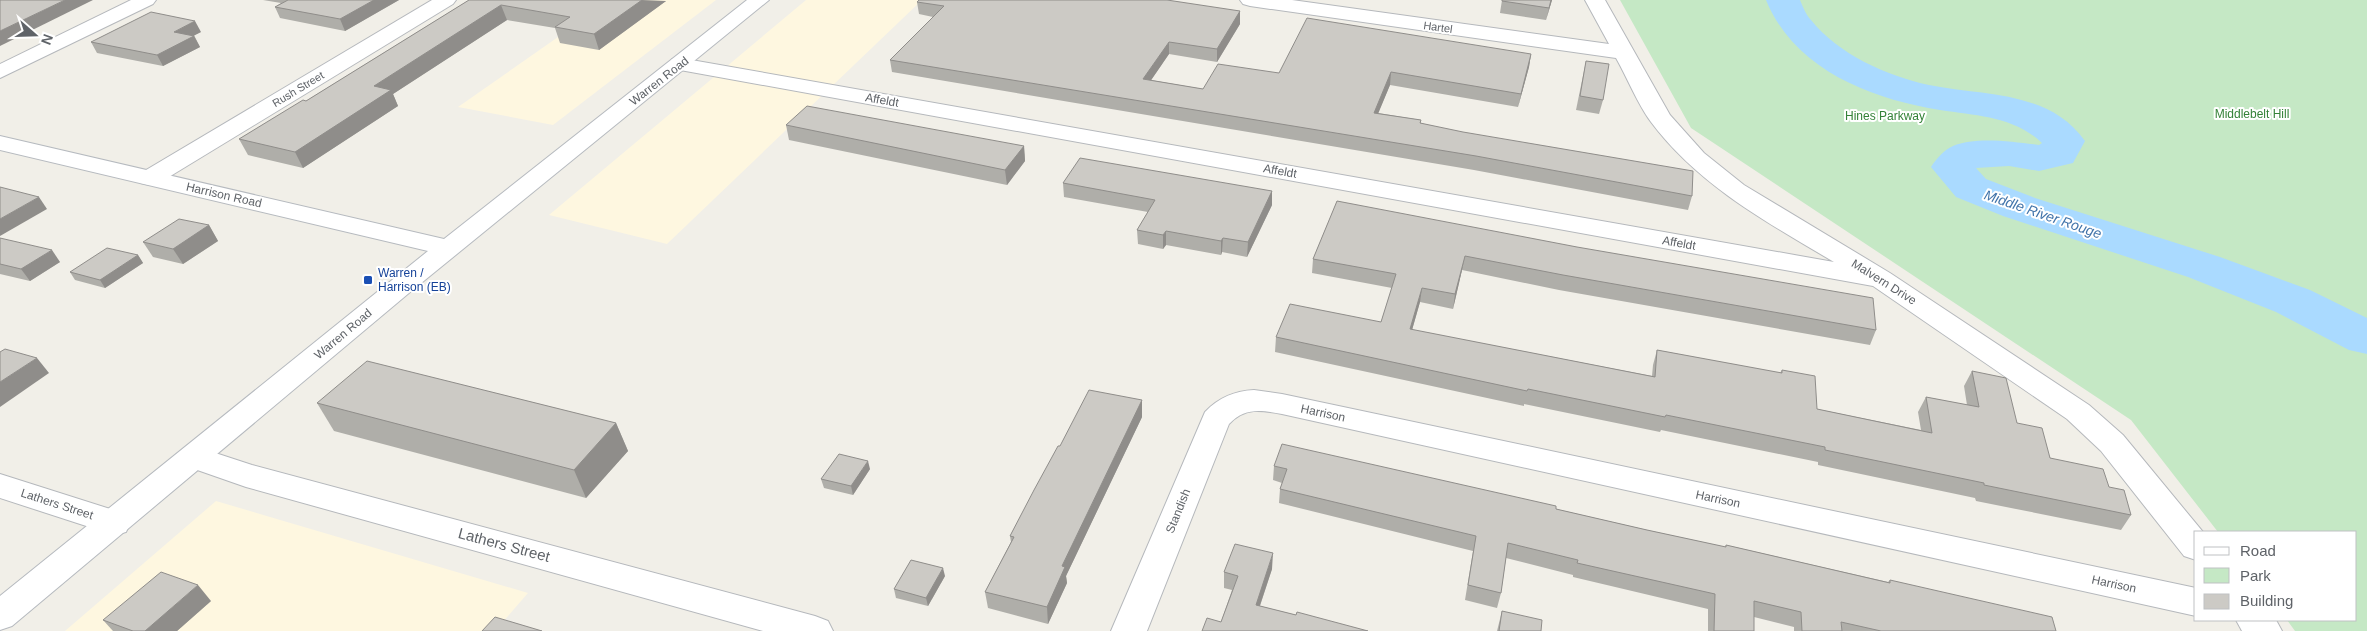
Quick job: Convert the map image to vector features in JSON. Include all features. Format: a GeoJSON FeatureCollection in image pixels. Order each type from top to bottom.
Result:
{"type":"FeatureCollection","features":[{"type":"Feature","properties":{"kind":"street"},"geometry":{"type":"LineString","coordinates":[[0,72],[146,0]]}},
{"type":"Feature","properties":{"kind":"street","name":"Rush Street"},"geometry":{"type":"LineString","coordinates":[[150,178],[446,0]]}},
{"type":"Feature","properties":{"kind":"street","name":"Warren Road"},"geometry":{"type":"LineString","coordinates":[[0,616],[448,248],[759,0]]}},
{"type":"Feature","properties":{"kind":"street","name":"Hartel"},"geometry":{"type":"LineString","coordinates":[[1250,0],[1625,53]]}},
{"type":"Feature","properties":{"kind":"street","name":"Malvern Drive"},"geometry":{"type":"LineString","coordinates":[[1596,0],[1660,118],[1696,158],[1735,190],[1881,279],[2078,412],[2112,443],[2194,545]]}},
{"type":"Feature","properties":{"kind":"street","name":"Affeldt"},"geometry":{"type":"LineString","coordinates":[[680,64],[1881,279]]}},
{"type":"Feature","properties":{"kind":"street","name":"Harrison Road"},"geometry":{"type":"LineString","coordinates":[[0,143],[448,248]]}},
{"type":"Feature","properties":{"kind":"street","name":"Harrison"},"geometry":{"type":"LineString","coordinates":[[1240,401],[1263,401],[1282,404],[2194,602]]}},
{"type":"Feature","properties":{"kind":"street","name":"Standish"},"geometry":{"type":"LineString","coordinates":[[1129,631],[1216,419],[1228,406],[1240,401]]}},
{"type":"Feature","properties":{"kind":"street","name":"Lathers Street"},"geometry":{"type":"LineString","coordinates":[[194,457],[246,475],[815,631]]}},
{"type":"Feature","properties":{"kind":"street","name":"Lathers Street"},"geometry":{"type":"LineString","coordinates":[[0,486],[114,522]]}},
{"type":"Feature","properties":{"kind":"street"},"geometry":{"type":"LineString","coordinates":[[2255,621],[2264,631]]}},
{"type":"Feature","properties":{"kind":"shaded area"},"geometry":{"type":"Polygon","coordinates":[[[611,0],[716,0],[553,125],[458,107],[611,0]]]}},
{"type":"Feature","properties":{"kind":"shaded area"},"geometry":{"type":"Polygon","coordinates":[[[806,0],[922,0],[667,244],[549,215],[806,0]]]}},
{"type":"Feature","properties":{"kind":"shaded area"},"geometry":{"type":"Polygon","coordinates":[[[216,501],[528,593],[495,631],[65,631],[216,501]]]}},
{"type":"Feature","properties":{"kind":"green space","name":"Hines Parkway"},"geometry":{"type":"Polygon","coordinates":[[[1620,0],[2367,0],[2367,631],[2295,631],[2288,621],[2357,621],[2357,531],[2217,531],[2131,420],[1691,128],[1620,0]]]}},
{"type":"Feature","properties":{"kind":"building"},"geometry":{"type":"Polygon","coordinates":[[[0,0],[65,0],[0,31],[0,0]]]}},
{"type":"Feature","properties":{"kind":"building"},"geometry":{"type":"Polygon","coordinates":[[[288,0],[374,0],[340,19],[275,7],[288,0]]]}},
{"type":"Feature","properties":{"kind":"building"},"geometry":{"type":"Polygon","coordinates":[[[469,0],[642,0],[594,34],[555,27],[570,17],[501,5],[374,86],[391,90],[295,152],[239,139],[303,100],[306,101],[469,0]]]}},
{"type":"Feature","properties":{"kind":"building"},"geometry":{"type":"Polygon","coordinates":[[[919,0],[1167,0],[1240,11],[1217,49],[1169,42],[1143,79],[1203,89],[1218,64],[1279,73],[1307,18],[1531,54],[1521,94],[1391,72],[1374,113],[1421,120],[1420,123],[1463,132],[1693,171],[1692,196],[1476,156],[890,60],[944,6],[917,2],[919,0]]]}},
{"type":"Feature","properties":{"kind":"building"},"geometry":{"type":"Polygon","coordinates":[[[1502,0],[1551,0],[1549,8],[1502,0]]]}},
{"type":"Feature","properties":{"kind":"building"},"geometry":{"type":"Polygon","coordinates":[[[151,12],[195,21],[174,32],[194,36],[157,55],[91,42],[151,12]]]}},
{"type":"Feature","properties":{"kind":"building"},"geometry":{"type":"Polygon","coordinates":[[[1586,61],[1609,64],[1603,100],[1580,96],[1586,61]]]}},
{"type":"Feature","properties":{"kind":"building"},"geometry":{"type":"Polygon","coordinates":[[[807,106],[1024,146],[1005,170],[786,125],[807,106]]]}},
{"type":"Feature","properties":{"kind":"building"},"geometry":{"type":"Polygon","coordinates":[[[1080,158],[1272,191],[1248,242],[1223,238],[1221,241],[1166,231],[1163,235],[1137,230],[1155,200],[1063,183],[1080,158]]]}},
{"type":"Feature","properties":{"kind":"building"},"geometry":{"type":"Polygon","coordinates":[[[0,187],[39,197],[0,219],[0,187]]]}},
{"type":"Feature","properties":{"kind":"building"},"geometry":{"type":"Polygon","coordinates":[[[1337,201],[1577,247],[1873,298],[1876,330],[1465,256],[1455,294],[1422,288],[1410,329],[1655,377],[1657,350],[1782,373],[1782,370],[1815,376],[1817,409],[1932,433],[1926,397],[1979,407],[1972,371],[2006,378],[2017,423],[2042,428],[2050,458],[2103,469],[2109,487],[2124,490],[2131,515],[1825,450],[1825,447],[1528,389],[1527,391],[1276,337],[1290,304],[1381,322],[1396,274],[1313,259],[1337,201]]]}},
{"type":"Feature","properties":{"kind":"building"},"geometry":{"type":"Polygon","coordinates":[[[179,219],[209,225],[173,249],[143,242],[179,219]]]}},
{"type":"Feature","properties":{"kind":"building"},"geometry":{"type":"Polygon","coordinates":[[[0,238],[52,250],[21,269],[0,264],[0,238]]]}},
{"type":"Feature","properties":{"kind":"building"},"geometry":{"type":"Polygon","coordinates":[[[107,248],[138,255],[100,280],[70,272],[107,248]]]}},
{"type":"Feature","properties":{"kind":"building"},"geometry":{"type":"Polygon","coordinates":[[[5,349],[37,358],[0,382],[0,352],[5,349]]]}},
{"type":"Feature","properties":{"kind":"building"},"geometry":{"type":"Polygon","coordinates":[[[367,361],[616,423],[574,470],[317,403],[367,361]]]}},
{"type":"Feature","properties":{"kind":"building"},"geometry":{"type":"Polygon","coordinates":[[[1089,390],[1142,400],[1062,566],[1065,567],[1047,607],[985,592],[1014,537],[1010,536],[1089,390]]]}},
{"type":"Feature","properties":{"kind":"building"},"geometry":{"type":"Polygon","coordinates":[[[1282,444],[1556,506],[1556,509],[1647,530],[1726,547],[1726,545],[1890,583],[1890,580],[2052,617],[2056,631],[1881,631],[1841,622],[1842,631],[1802,631],[1801,612],[1754,601],[1754,631],[1714,631],[1715,594],[1577,563],[1578,560],[1508,543],[1501,593],[1468,585],[1476,536],[1280,489],[1287,469],[1274,466],[1282,444]]]}},
{"type":"Feature","properties":{"kind":"building"},"geometry":{"type":"Polygon","coordinates":[[[839,454],[868,461],[851,486],[821,479],[839,454]]]}},
{"type":"Feature","properties":{"kind":"building"},"geometry":{"type":"Polygon","coordinates":[[[1235,544],[1273,553],[1256,605],[1296,615],[1297,612],[1368,631],[1202,631],[1207,618],[1221,622],[1238,576],[1224,572],[1235,544]]]}},
{"type":"Feature","properties":{"kind":"building"},"geometry":{"type":"Polygon","coordinates":[[[911,560],[943,568],[926,598],[894,589],[911,560]]]}},
{"type":"Feature","properties":{"kind":"building"},"geometry":{"type":"Polygon","coordinates":[[[161,572],[198,585],[145,631],[133,631],[103,620],[161,572]]]}},
{"type":"Feature","properties":{"kind":"building"},"geometry":{"type":"Polygon","coordinates":[[[1502,611],[1542,620],[1541,631],[1499,631],[1502,611]]]}},
{"type":"Feature","properties":{"kind":"building"},"geometry":{"type":"Polygon","coordinates":[[[495,617],[542,631],[482,631],[495,617]]]}},
{"type":"Feature","properties":{"kind":"waterway","name":"Middle River Rouge"},"geometry":{"type":"LineString","coordinates":[[1783,0],[1795,24],[1809,40],[1840,63],[1876,81],[1913,93],[2006,108],[2031,116],[2049,127],[2064,141],[2058,154],[2039,158],[2009,154],[1967,155],[1952,167],[1971,188],[2019,207],[2204,267],[2293,301],[2367,338]]}},
{"type":"Feature","properties":{"kind":"place","name":"Warren / Harrison (EB)"},"geometry":{"type":"Point","coordinates":[368,280]}},
{"type":"Feature","properties":{"kind":"park label","name":"Middlebelt Hill"},"geometry":{"type":"Point","coordinates":[2252,114]}}]}
